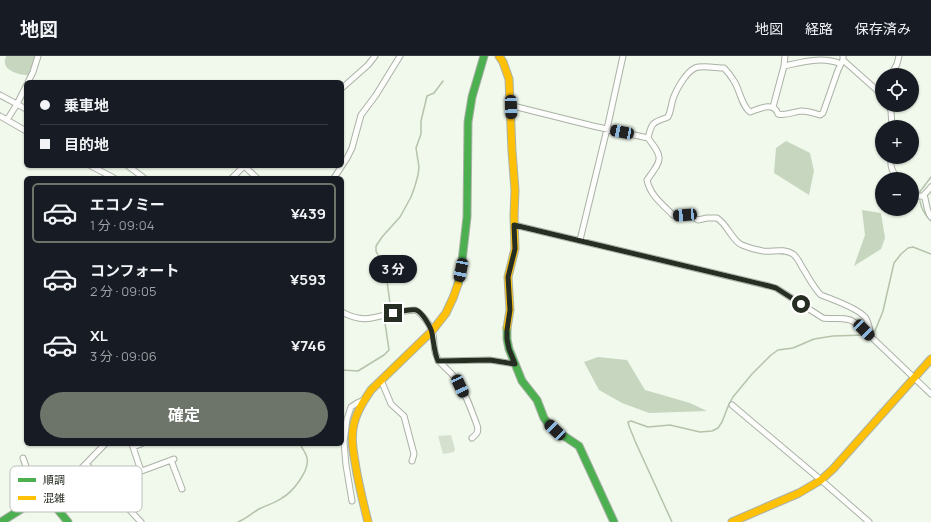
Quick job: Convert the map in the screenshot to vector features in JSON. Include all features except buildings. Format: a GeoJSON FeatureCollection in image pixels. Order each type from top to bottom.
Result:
{"type":"FeatureCollection","features":[{"type":"Feature","properties":{"kind":"street"},"geometry":{"type":"LineString","coordinates":[[29,80],[38,56]]}},
{"type":"Feature","properties":{"kind":"street"},"geometry":{"type":"LineString","coordinates":[[344,86],[368,65],[375,56]]}},
{"type":"Feature","properties":{"kind":"street"},"geometry":{"type":"LineString","coordinates":[[344,163],[352,148],[361,115],[376,95],[400,56]]}},
{"type":"Feature","properties":{"kind":"street"},"geometry":{"type":"LineString","coordinates":[[368,522],[358,482],[353,451],[352,439],[356,417],[364,400],[381,380],[432,331],[446,313],[453,298],[461,270],[467,211],[468,122],[472,97],[484,56]]}},
{"type":"Feature","properties":{"kind":"street"},"geometry":{"type":"LineString","coordinates":[[499,56],[504,62],[509,79],[515,190],[515,249],[508,277],[510,310],[507,339],[509,349],[522,381],[537,400],[544,418],[555,430],[579,446],[582,450],[614,522]]}},
{"type":"Feature","properties":{"kind":"street"},"geometry":{"type":"LineString","coordinates":[[580,240],[623,56]]}},
{"type":"Feature","properties":{"kind":"street"},"geometry":{"type":"LineString","coordinates":[[773,107],[786,56]]}},
{"type":"Feature","properties":{"kind":"street"},"geometry":{"type":"LineString","coordinates":[[895,68],[899,56]]}},
{"type":"Feature","properties":{"kind":"street"},"geometry":{"type":"LineString","coordinates":[[784,66],[816,59],[842,60],[875,87]]}},
{"type":"Feature","properties":{"kind":"street"},"geometry":{"type":"LineString","coordinates":[[648,138],[650,127],[654,123],[668,117],[673,99],[679,88],[688,74],[696,68],[724,68],[735,81],[746,109],[750,112],[767,106],[773,107],[780,115],[801,111],[822,115],[842,60]]}},
{"type":"Feature","properties":{"kind":"street"},"geometry":{"type":"LineString","coordinates":[[7,120],[24,90]]}},
{"type":"Feature","properties":{"kind":"street"},"geometry":{"type":"LineString","coordinates":[[0,95],[24,108]]}},
{"type":"Feature","properties":{"kind":"street"},"geometry":{"type":"LineString","coordinates":[[511,107],[648,138],[657,150],[659,159],[658,164],[647,180],[649,187],[655,198],[672,215],[689,215],[698,220],[717,218],[740,244],[758,250],[784,250],[794,254],[813,286],[821,294],[865,317],[868,322],[872,338]]}},
{"type":"Feature","properties":{"kind":"street"},"geometry":{"type":"LineString","coordinates":[[0,116],[24,130]]}},
{"type":"Feature","properties":{"kind":"street"},"geometry":{"type":"LineString","coordinates":[[95,168],[110,176]]}},
{"type":"Feature","properties":{"kind":"street"},"geometry":{"type":"LineString","coordinates":[[131,168],[141,176]]}},
{"type":"Feature","properties":{"kind":"street"},"geometry":{"type":"LineString","coordinates":[[234,176],[242,168]]}},
{"type":"Feature","properties":{"kind":"street"},"geometry":{"type":"LineString","coordinates":[[246,168],[255,176]]}},
{"type":"Feature","properties":{"kind":"street"},"geometry":{"type":"LineString","coordinates":[[919,196],[924,195],[931,187]]}},
{"type":"Feature","properties":{"kind":"street"},"geometry":{"type":"LineString","coordinates":[[924,195],[927,209],[931,217]]}},
{"type":"Feature","properties":{"kind":"street"},"geometry":{"type":"LineString","coordinates":[[514,225],[776,288],[822,318],[844,318],[853,321],[931,394]]}},
{"type":"Feature","properties":{"kind":"street"},"geometry":{"type":"LineString","coordinates":[[344,313],[349,316],[363,319],[372,319],[393,313],[413,310],[422,314],[432,331],[438,361],[455,378],[465,397],[478,430],[477,434],[472,438]]}},
{"type":"Feature","properties":{"kind":"street"},"geometry":{"type":"LineString","coordinates":[[732,522],[799,492],[821,480],[833,469],[931,359]]}},
{"type":"Feature","properties":{"kind":"street"},"geometry":{"type":"LineString","coordinates":[[438,361],[490,360],[515,364]]}},
{"type":"Feature","properties":{"kind":"street"},"geometry":{"type":"LineString","coordinates":[[381,380],[390,404],[404,416],[414,454],[412,461]]}},
{"type":"Feature","properties":{"kind":"street"},"geometry":{"type":"LineString","coordinates":[[352,501],[344,442],[347,419],[351,407],[357,402],[364,400]]}},
{"type":"Feature","properties":{"kind":"street"},"geometry":{"type":"LineString","coordinates":[[732,405],[869,522]]}},
{"type":"Feature","properties":{"kind":"street"},"geometry":{"type":"LineString","coordinates":[[86,464],[103,446]]}},
{"type":"Feature","properties":{"kind":"street"},"geometry":{"type":"LineString","coordinates":[[132,446],[139,466]]}},
{"type":"Feature","properties":{"kind":"street"},"geometry":{"type":"LineString","coordinates":[[23,458],[26,466]]}},
{"type":"Feature","properties":{"kind":"street"},"geometry":{"type":"LineString","coordinates":[[142,471],[173,460],[182,489]]}},
{"type":"Feature","properties":{"kind":"street"},"geometry":{"type":"LineString","coordinates":[[1,522],[17,512]]}},
{"type":"Feature","properties":{"kind":"street"},"geometry":{"type":"LineString","coordinates":[[59,512],[68,522]]}},
{"type":"Feature","properties":{"kind":"street"},"geometry":{"type":"LineString","coordinates":[[132,512],[141,522]]}},
{"type":"Feature","properties":{"kind":"green space"},"geometry":{"type":"Polygon","coordinates":[[[6,56],[37,56],[29,75],[26,75],[11,71],[6,66],[6,56]]]}},
{"type":"Feature","properties":{"kind":"green space"},"geometry":{"type":"Polygon","coordinates":[[[786,141],[810,153],[814,171],[809,195],[774,173],[776,148],[786,141]]]}},
{"type":"Feature","properties":{"kind":"green space"},"geometry":{"type":"Polygon","coordinates":[[[862,210],[875,212],[875,216],[881,216],[885,238],[881,249],[854,266],[865,235],[862,210]]]}},
{"type":"Feature","properties":{"kind":"green space"},"geometry":{"type":"Polygon","coordinates":[[[598,357],[627,360],[645,390],[690,403],[707,411],[649,413],[622,403],[599,390],[584,362],[598,357]]]}},
{"type":"Feature","properties":{"kind":"green space"},"geometry":{"type":"Polygon","coordinates":[[[451,435],[455,449],[454,452],[443,454],[438,436],[451,435]]]}},
{"type":"Feature","properties":{"kind":"waterway"},"geometry":{"type":"LineString","coordinates":[[388,309],[390,303],[387,281],[382,263],[376,251],[376,246],[400,217],[411,197],[418,175],[419,167],[416,148],[421,134],[421,121],[427,96],[434,93],[443,81]]}},
{"type":"Feature","properties":{"kind":"waterway"},"geometry":{"type":"LineString","coordinates":[[919,193],[931,177]]}},
{"type":"Feature","properties":{"kind":"waterway"},"geometry":{"type":"LineString","coordinates":[[920,201],[921,207],[931,221]]}},
{"type":"Feature","properties":{"kind":"waterway"},"geometry":{"type":"LineString","coordinates":[[875,331],[883,311],[894,263],[908,248],[913,247],[931,254]]}},
{"type":"Feature","properties":{"kind":"waterway"},"geometry":{"type":"LineString","coordinates":[[344,370],[358,371],[384,355],[389,350],[385,323]]}},
{"type":"Feature","properties":{"kind":"waterway"},"geometry":{"type":"LineString","coordinates":[[672,522],[635,441],[628,422],[631,421],[648,427],[670,425],[700,432],[712,431],[718,428],[722,422],[733,397],[752,374],[778,350],[793,348],[814,339],[833,336],[865,335]]}},
{"type":"Feature","properties":{"kind":"waterway"},"geometry":{"type":"LineString","coordinates":[[238,522],[259,509],[279,500],[296,486],[306,468],[307,463],[305,452],[301,446]]}},
{"type":"Feature","properties":{"kind":"traffic: fast"},"geometry":{"type":"LineString","coordinates":[[458,284],[467,217],[468,122],[472,97],[484,56]]}},
{"type":"Feature","properties":{"kind":"traffic: fast"},"geometry":{"type":"LineString","coordinates":[[507,328],[509,349],[522,381],[537,400],[547,422],[555,430],[579,446],[614,522]]}},
{"type":"Feature","properties":{"kind":"traffic: fast"},"geometry":{"type":"LineString","coordinates":[[1,522],[17,512]]}},
{"type":"Feature","properties":{"kind":"traffic: fast"},"geometry":{"type":"LineString","coordinates":[[60,512],[68,522]]}},
{"type":"Feature","properties":{"kind":"traffic: slow"},"geometry":{"type":"LineString","coordinates":[[499,56],[503,62],[509,79],[515,190],[515,249],[508,277],[510,310],[507,328]]}},
{"type":"Feature","properties":{"kind":"traffic: slow"},"geometry":{"type":"LineString","coordinates":[[368,522],[359,484],[352,441],[352,433],[357,413],[371,390],[432,331],[446,313],[458,284]]}},
{"type":"Feature","properties":{"kind":"traffic: slow"},"geometry":{"type":"LineString","coordinates":[[732,522],[799,493],[821,480],[833,469],[931,359]]}},
{"type":"Feature","properties":{"kind":"route"},"geometry":{"type":"LineString","coordinates":[[393,313],[413,310],[422,314],[432,331],[438,361],[490,360],[515,364],[507,339],[510,310],[508,271],[515,249],[516,241],[514,225],[769,286],[776,288],[801,304]]}}]}
